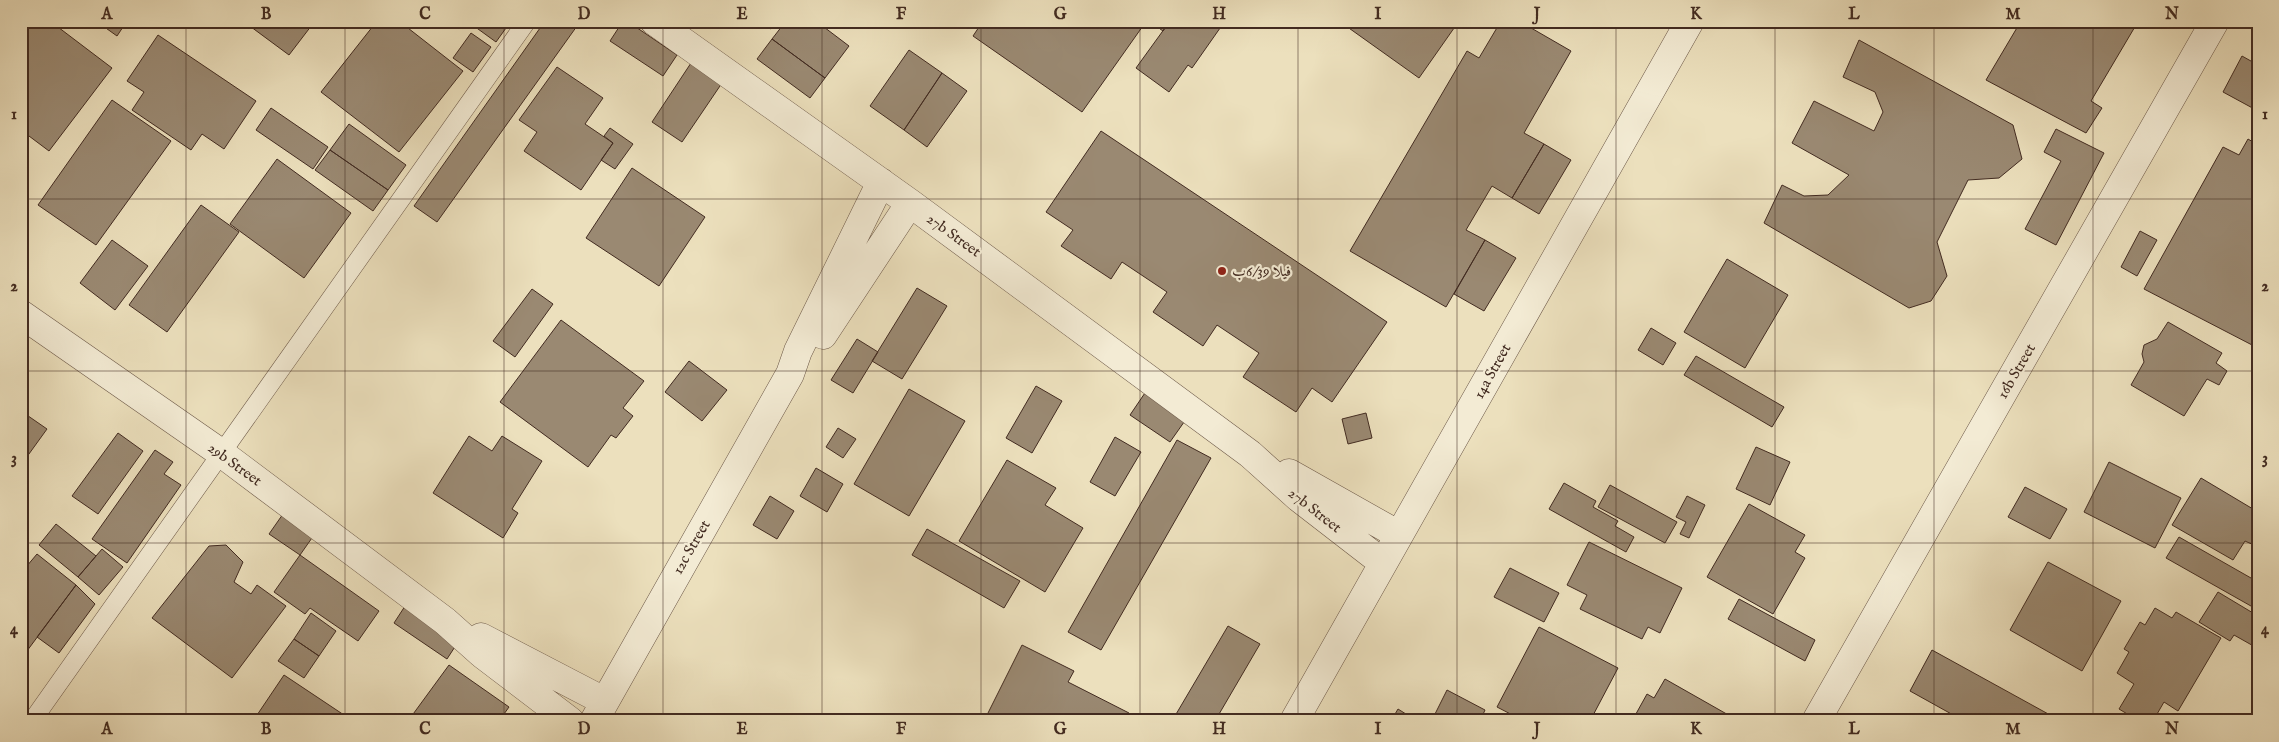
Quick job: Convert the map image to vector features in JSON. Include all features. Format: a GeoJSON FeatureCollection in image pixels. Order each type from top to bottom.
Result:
{"type":"FeatureCollection","features":[{"type":"Feature","properties":{"kind":"street","name":"27b Street"},"geometry":{"type":"LineString","coordinates":[[654,21],[881,182],[1250,454],[1299,498],[1383,563]]}},
{"type":"Feature","properties":{"kind":"street","name":"16b Street"},"geometry":{"type":"LineString","coordinates":[[1816,721],[2215,21]]}},
{"type":"Feature","properties":{"kind":"street","name":"14a Street"},"geometry":{"type":"LineString","coordinates":[[1294,721],[1399,536],[1683,24]]}},
{"type":"Feature","properties":{"kind":"street","name":"12c Street"},"geometry":{"type":"LineString","coordinates":[[599,711],[790,374],[798,351],[881,182]]}},
{"type":"Feature","properties":{"kind":"street","name":"12c Street"},"geometry":{"type":"LineString","coordinates":[[790,374],[821,337],[910,204]]}},
{"type":"Feature","properties":{"kind":"street","name":"29b Street"},"geometry":{"type":"LineString","coordinates":[[21,314],[221,453],[446,621],[482,654],[570,721]]}},
{"type":"Feature","properties":{"kind":"street","name":"27b Street"},"geometry":{"type":"LineString","coordinates":[[1250,454],[1290,474],[1399,536]]}},
{"type":"Feature","properties":{"kind":"street","name":"29b Street"},"geometry":{"type":"LineString","coordinates":[[446,621],[599,711]]}},
{"type":"Feature","properties":{"kind":"lane"},"geometry":{"type":"LineString","coordinates":[[32,721],[527,21]]}},
{"type":"Feature","properties":{"kind":"building"},"geometry":{"type":"Polygon","coordinates":[[[33,21],[50,21],[112,68],[49,151],[21,130],[21,37],[33,21]]]}},
{"type":"Feature","properties":{"kind":"building"},"geometry":{"type":"Polygon","coordinates":[[[96,21],[127,21],[117,36],[96,21]]]}},
{"type":"Feature","properties":{"kind":"building"},"geometry":{"type":"Polygon","coordinates":[[[243,21],[315,21],[289,55],[243,21]]]}},
{"type":"Feature","properties":{"kind":"building"},"geometry":{"type":"Polygon","coordinates":[[[377,21],[399,21],[463,71],[399,152],[321,92],[377,21]]]}},
{"type":"Feature","properties":{"kind":"building"},"geometry":{"type":"Polygon","coordinates":[[[467,21],[511,21],[496,42],[467,21]]]}},
{"type":"Feature","properties":{"kind":"building"},"geometry":{"type":"Polygon","coordinates":[[[545,21],[571,21],[577,26],[437,222],[414,206],[545,21]]]}},
{"type":"Feature","properties":{"kind":"building"},"geometry":{"type":"Polygon","coordinates":[[[623,21],[627,21],[677,55],[663,76],[610,41],[623,21]]]}},
{"type":"Feature","properties":{"kind":"building"},"geometry":{"type":"Polygon","coordinates":[[[760,21],[777,21],[771,29],[760,21]]]}},
{"type":"Feature","properties":{"kind":"building"},"geometry":{"type":"Polygon","coordinates":[[[786,21],[816,21],[849,46],[825,78],[772,39],[786,21]]]}},
{"type":"Feature","properties":{"kind":"building"},"geometry":{"type":"Polygon","coordinates":[[[983,21],[1143,21],[1145,23],[1082,112],[973,36],[983,21]]]}},
{"type":"Feature","properties":{"kind":"building"},"geometry":{"type":"Polygon","coordinates":[[[1149,21],[1170,21],[1163,31],[1149,21]]]}},
{"type":"Feature","properties":{"kind":"building"},"geometry":{"type":"Polygon","coordinates":[[[1170,21],[1225,21],[1192,68],[1188,65],[1169,92],[1136,68],[1170,21]]]}},
{"type":"Feature","properties":{"kind":"building"},"geometry":{"type":"Polygon","coordinates":[[[1339,21],[1459,21],[1419,78],[1339,21]]]}},
{"type":"Feature","properties":{"kind":"building"},"geometry":{"type":"Polygon","coordinates":[[[1501,21],[1519,21],[1571,51],[1524,133],[1544,144],[1512,198],[1492,186],[1466,230],[1485,240],[1446,307],[1350,251],[1467,51],[1479,58],[1501,21]]]}},
{"type":"Feature","properties":{"kind":"building"},"geometry":{"type":"Polygon","coordinates":[[[2021,21],[2130,21],[2136,25],[2091,101],[2102,108],[2086,133],[1986,80],[2021,21]]]}},
{"type":"Feature","properties":{"kind":"building"},"geometry":{"type":"Polygon","coordinates":[[[471,33],[491,47],[473,72],[453,58],[471,33]]]}},
{"type":"Feature","properties":{"kind":"building"},"geometry":{"type":"Polygon","coordinates":[[[158,35],[256,101],[224,149],[202,134],[191,150],[132,110],[144,92],[127,81],[158,35]]]}},
{"type":"Feature","properties":{"kind":"building"},"geometry":{"type":"Polygon","coordinates":[[[772,39],[825,78],[810,98],[757,59],[772,39]]]}},
{"type":"Feature","properties":{"kind":"building"},"geometry":{"type":"Polygon","coordinates":[[[1859,40],[2013,125],[2022,159],[1999,178],[1968,180],[1937,242],[1947,276],[1931,301],[1909,308],[1764,223],[1782,185],[1804,196],[1828,195],[1849,175],[1792,143],[1814,101],[1874,131],[1883,112],[1875,92],[1843,77],[1859,40]]]}},
{"type":"Feature","properties":{"kind":"building"},"geometry":{"type":"Polygon","coordinates":[[[909,50],[942,73],[904,130],[870,106],[909,50]]]}},
{"type":"Feature","properties":{"kind":"building"},"geometry":{"type":"Polygon","coordinates":[[[2242,56],[2258,65],[2258,111],[2223,92],[2242,56]]]}},
{"type":"Feature","properties":{"kind":"building"},"geometry":{"type":"Polygon","coordinates":[[[691,63],[722,83],[682,142],[652,122],[691,63]]]}},
{"type":"Feature","properties":{"kind":"building"},"geometry":{"type":"Polygon","coordinates":[[[557,67],[603,98],[585,124],[613,143],[581,190],[524,151],[537,132],[519,120],[557,67]]]}},
{"type":"Feature","properties":{"kind":"building"},"geometry":{"type":"Polygon","coordinates":[[[942,73],[967,91],[927,147],[904,130],[942,73]]]}},
{"type":"Feature","properties":{"kind":"building"},"geometry":{"type":"Polygon","coordinates":[[[112,100],[171,141],[96,245],[38,205],[112,100]]]}},
{"type":"Feature","properties":{"kind":"building"},"geometry":{"type":"Polygon","coordinates":[[[271,108],[328,147],[313,169],[256,130],[271,108]]]}},
{"type":"Feature","properties":{"kind":"building"},"geometry":{"type":"Polygon","coordinates":[[[349,124],[406,165],[388,190],[330,150],[349,124]]]}},
{"type":"Feature","properties":{"kind":"building"},"geometry":{"type":"Polygon","coordinates":[[[610,128],[633,144],[615,169],[601,160],[613,143],[604,136],[610,128]]]}},
{"type":"Feature","properties":{"kind":"building"},"geometry":{"type":"Polygon","coordinates":[[[2056,129],[2104,153],[2056,245],[2025,229],[2061,161],[2044,152],[2056,129]]]}},
{"type":"Feature","properties":{"kind":"building","name":"فيلا 6/39ب"},"geometry":{"type":"Polygon","coordinates":[[[1101,131],[1387,322],[1332,402],[1312,388],[1296,412],[1243,377],[1259,353],[1217,325],[1203,346],[1153,312],[1167,292],[1122,262],[1111,279],[1061,246],[1073,230],[1046,212],[1101,131]]]}},
{"type":"Feature","properties":{"kind":"building"},"geometry":{"type":"Polygon","coordinates":[[[2248,139],[2258,145],[2258,339],[2254,346],[2144,289],[2223,147],[2239,155],[2248,139]]]}},
{"type":"Feature","properties":{"kind":"building"},"geometry":{"type":"Polygon","coordinates":[[[1544,144],[1571,160],[1539,214],[1512,198],[1544,144]]]}},
{"type":"Feature","properties":{"kind":"building"},"geometry":{"type":"Polygon","coordinates":[[[330,150],[388,190],[373,211],[315,170],[330,150]]]}},
{"type":"Feature","properties":{"kind":"building"},"geometry":{"type":"Polygon","coordinates":[[[277,159],[351,213],[304,278],[230,224],[277,159]]]}},
{"type":"Feature","properties":{"kind":"building"},"geometry":{"type":"Polygon","coordinates":[[[632,168],[705,217],[659,286],[586,238],[632,168]]]}},
{"type":"Feature","properties":{"kind":"building"},"geometry":{"type":"Polygon","coordinates":[[[201,205],[239,232],[167,332],[129,305],[201,205]]]}},
{"type":"Feature","properties":{"kind":"building"},"geometry":{"type":"Polygon","coordinates":[[[2140,231],[2157,240],[2137,276],[2121,267],[2140,231]]]}},
{"type":"Feature","properties":{"kind":"building"},"geometry":{"type":"Polygon","coordinates":[[[112,240],[148,266],[115,310],[80,283],[112,240]]]}},
{"type":"Feature","properties":{"kind":"building"},"geometry":{"type":"Polygon","coordinates":[[[1485,240],[1516,258],[1484,311],[1454,294],[1485,240]]]}},
{"type":"Feature","properties":{"kind":"building"},"geometry":{"type":"Polygon","coordinates":[[[1727,259],[1788,295],[1745,368],[1684,332],[1727,259]]]}},
{"type":"Feature","properties":{"kind":"building"},"geometry":{"type":"Polygon","coordinates":[[[917,288],[947,306],[902,379],[872,361],[917,288]]]}},
{"type":"Feature","properties":{"kind":"building"},"geometry":{"type":"Polygon","coordinates":[[[532,289],[553,304],[515,357],[493,341],[532,289]]]}},
{"type":"Feature","properties":{"kind":"building"},"geometry":{"type":"Polygon","coordinates":[[[561,320],[644,381],[623,408],[633,416],[616,438],[611,435],[588,467],[500,402],[561,320]]]}},
{"type":"Feature","properties":{"kind":"building"},"geometry":{"type":"Polygon","coordinates":[[[2168,322],[2222,353],[2216,363],[2227,371],[2219,385],[2207,379],[2184,416],[2131,385],[2144,362],[2142,354],[2144,345],[2157,339],[2168,322]]]}},
{"type":"Feature","properties":{"kind":"building"},"geometry":{"type":"Polygon","coordinates":[[[1651,328],[1676,343],[1663,365],[1638,350],[1651,328]]]}},
{"type":"Feature","properties":{"kind":"building"},"geometry":{"type":"Polygon","coordinates":[[[857,339],[878,352],[853,393],[831,380],[857,339]]]}},
{"type":"Feature","properties":{"kind":"building"},"geometry":{"type":"Polygon","coordinates":[[[1696,356],[1784,407],[1772,427],[1684,375],[1696,356]]]}},
{"type":"Feature","properties":{"kind":"building"},"geometry":{"type":"Polygon","coordinates":[[[689,361],[727,390],[702,421],[665,392],[689,361]]]}},
{"type":"Feature","properties":{"kind":"building"},"geometry":{"type":"Polygon","coordinates":[[[1036,386],[1062,401],[1032,453],[1006,438],[1036,386]]]}},
{"type":"Feature","properties":{"kind":"building"},"geometry":{"type":"Polygon","coordinates":[[[1149,387],[1189,415],[1170,442],[1130,415],[1149,387]]]}},
{"type":"Feature","properties":{"kind":"building"},"geometry":{"type":"Polygon","coordinates":[[[909,389],[965,421],[909,516],[854,484],[909,389]]]}},
{"type":"Feature","properties":{"kind":"building"},"geometry":{"type":"Polygon","coordinates":[[[21,411],[47,429],[21,465],[21,411]]]}},
{"type":"Feature","properties":{"kind":"building"},"geometry":{"type":"Polygon","coordinates":[[[1366,413],[1372,438],[1348,444],[1342,419],[1366,413]]]}},
{"type":"Feature","properties":{"kind":"building"},"geometry":{"type":"Polygon","coordinates":[[[838,428],[856,439],[843,458],[826,447],[838,428]]]}},
{"type":"Feature","properties":{"kind":"building"},"geometry":{"type":"Polygon","coordinates":[[[118,433],[143,451],[98,514],[72,496],[118,433]]]}},
{"type":"Feature","properties":{"kind":"building"},"geometry":{"type":"Polygon","coordinates":[[[469,436],[492,451],[502,436],[542,461],[512,509],[518,513],[503,538],[433,493],[469,436]]]}},
{"type":"Feature","properties":{"kind":"building"},"geometry":{"type":"Polygon","coordinates":[[[1115,437],[1141,452],[1115,496],[1090,482],[1115,437]]]}},
{"type":"Feature","properties":{"kind":"building"},"geometry":{"type":"Polygon","coordinates":[[[1177,440],[1211,458],[1101,650],[1068,632],[1177,440]]]}},
{"type":"Feature","properties":{"kind":"building"},"geometry":{"type":"Polygon","coordinates":[[[1756,447],[1790,462],[1770,505],[1736,489],[1756,447]]]}},
{"type":"Feature","properties":{"kind":"building"},"geometry":{"type":"Polygon","coordinates":[[[155,450],[173,462],[164,474],[181,485],[127,563],[92,539],[155,450]]]}},
{"type":"Feature","properties":{"kind":"building"},"geometry":{"type":"Polygon","coordinates":[[[1007,460],[1056,488],[1045,505],[1083,528],[1045,592],[959,541],[1007,460]]]}},
{"type":"Feature","properties":{"kind":"building"},"geometry":{"type":"Polygon","coordinates":[[[2109,462],[2181,498],[2155,548],[2084,512],[2109,462]]]}},
{"type":"Feature","properties":{"kind":"building"},"geometry":{"type":"Polygon","coordinates":[[[816,468],[843,484],[827,512],[800,496],[816,468]]]}},
{"type":"Feature","properties":{"kind":"building"},"geometry":{"type":"Polygon","coordinates":[[[2201,478],[2258,512],[2258,547],[2245,541],[2233,560],[2172,525],[2201,478]]]}},
{"type":"Feature","properties":{"kind":"building"},"geometry":{"type":"Polygon","coordinates":[[[1564,483],[1596,501],[1593,507],[1618,521],[1615,526],[1634,537],[1626,552],[1549,509],[1564,483]]]}},
{"type":"Feature","properties":{"kind":"building"},"geometry":{"type":"Polygon","coordinates":[[[1610,485],[1677,522],[1665,543],[1598,507],[1610,485]]]}},
{"type":"Feature","properties":{"kind":"building"},"geometry":{"type":"Polygon","coordinates":[[[2025,487],[2067,509],[2050,539],[2008,517],[2025,487]]]}},
{"type":"Feature","properties":{"kind":"building"},"geometry":{"type":"Polygon","coordinates":[[[770,496],[794,511],[777,539],[753,525],[770,496]]]}},
{"type":"Feature","properties":{"kind":"building"},"geometry":{"type":"Polygon","coordinates":[[[1687,496],[1705,505],[1689,538],[1680,534],[1686,522],[1676,517],[1687,496]]]}},
{"type":"Feature","properties":{"kind":"building"},"geometry":{"type":"Polygon","coordinates":[[[1749,504],[1805,535],[1795,552],[1805,558],[1773,614],[1707,577],[1749,504]]]}},
{"type":"Feature","properties":{"kind":"building"},"geometry":{"type":"Polygon","coordinates":[[[283,514],[314,535],[300,555],[269,534],[283,514]]]}},
{"type":"Feature","properties":{"kind":"building"},"geometry":{"type":"Polygon","coordinates":[[[56,524],[96,556],[78,577],[39,545],[56,524]]]}},
{"type":"Feature","properties":{"kind":"building"},"geometry":{"type":"Polygon","coordinates":[[[927,529],[1020,581],[1004,608],[912,555],[927,529]]]}},
{"type":"Feature","properties":{"kind":"building"},"geometry":{"type":"Polygon","coordinates":[[[2179,537],[2258,582],[2258,610],[2166,558],[2179,537]]]}},
{"type":"Feature","properties":{"kind":"building"},"geometry":{"type":"Polygon","coordinates":[[[1589,542],[1682,588],[1660,633],[1648,627],[1642,639],[1580,609],[1587,595],[1567,585],[1589,542]]]}},
{"type":"Feature","properties":{"kind":"building"},"geometry":{"type":"Polygon","coordinates":[[[226,545],[243,562],[234,582],[251,594],[257,585],[286,606],[232,678],[152,618],[209,546],[226,545]]]}},
{"type":"Feature","properties":{"kind":"building"},"geometry":{"type":"Polygon","coordinates":[[[102,549],[123,567],[99,595],[78,577],[102,549]]]}},
{"type":"Feature","properties":{"kind":"building"},"geometry":{"type":"Polygon","coordinates":[[[37,554],[76,585],[21,659],[21,573],[37,554]]]}},
{"type":"Feature","properties":{"kind":"building"},"geometry":{"type":"Polygon","coordinates":[[[300,555],[379,611],[358,641],[310,608],[305,614],[274,592],[300,555]]]}},
{"type":"Feature","properties":{"kind":"building"},"geometry":{"type":"Polygon","coordinates":[[[2048,562],[2121,601],[2082,671],[2010,630],[2048,562]]]}},
{"type":"Feature","properties":{"kind":"building"},"geometry":{"type":"Polygon","coordinates":[[[1510,568],[1559,593],[1544,622],[1494,597],[1510,568]]]}},
{"type":"Feature","properties":{"kind":"building"},"geometry":{"type":"Polygon","coordinates":[[[76,585],[95,604],[59,653],[37,637],[76,585]]]}},
{"type":"Feature","properties":{"kind":"building"},"geometry":{"type":"Polygon","coordinates":[[[2218,592],[2258,616],[2258,658],[2253,655],[2257,648],[2234,635],[2230,641],[2199,622],[2218,592]]]}},
{"type":"Feature","properties":{"kind":"building"},"geometry":{"type":"Polygon","coordinates":[[[1739,599],[1815,640],[1805,661],[1728,619],[1739,599]]]}},
{"type":"Feature","properties":{"kind":"building"},"geometry":{"type":"Polygon","coordinates":[[[407,603],[460,639],[447,659],[394,623],[407,603]]]}},
{"type":"Feature","properties":{"kind":"building"},"geometry":{"type":"Polygon","coordinates":[[[2155,608],[2172,618],[2176,612],[2221,638],[2178,711],[2164,702],[2153,721],[2139,721],[2119,709],[2134,684],[2117,673],[2129,652],[2124,649],[2140,622],[2145,625],[2155,608]]]}},
{"type":"Feature","properties":{"kind":"building"},"geometry":{"type":"Polygon","coordinates":[[[311,613],[336,631],[319,656],[294,639],[311,613]]]}},
{"type":"Feature","properties":{"kind":"building"},"geometry":{"type":"Polygon","coordinates":[[[1228,626],[1260,644],[1215,721],[1172,721],[1228,626]]]}},
{"type":"Feature","properties":{"kind":"building"},"geometry":{"type":"Polygon","coordinates":[[[1539,627],[1618,668],[1590,721],[1524,721],[1497,707],[1539,627]]]}},
{"type":"Feature","properties":{"kind":"building"},"geometry":{"type":"Polygon","coordinates":[[[294,639],[319,656],[304,678],[278,661],[294,639]]]}},
{"type":"Feature","properties":{"kind":"building"},"geometry":{"type":"Polygon","coordinates":[[[1022,645],[1074,671],[1068,682],[1129,713],[1125,721],[984,721],[1022,645]]]}},
{"type":"Feature","properties":{"kind":"building"},"geometry":{"type":"Polygon","coordinates":[[[1932,650],[2061,721],[1964,721],[1910,691],[1932,650]]]}},
{"type":"Feature","properties":{"kind":"building"},"geometry":{"type":"Polygon","coordinates":[[[449,665],[509,707],[499,721],[408,721],[449,665]]]}},
{"type":"Feature","properties":{"kind":"building"},"geometry":{"type":"Polygon","coordinates":[[[284,675],[353,721],[253,721],[284,675]]]}},
{"type":"Feature","properties":{"kind":"building"},"geometry":{"type":"Polygon","coordinates":[[[1665,679],[1739,721],[1632,721],[1647,694],[1654,698],[1665,679]]]}},
{"type":"Feature","properties":{"kind":"building"},"geometry":{"type":"Polygon","coordinates":[[[1447,690],[1485,710],[1480,721],[1443,721],[1434,716],[1447,690]]]}},
{"type":"Feature","properties":{"kind":"building"},"geometry":{"type":"Polygon","coordinates":[[[1398,709],[1417,721],[1391,721],[1398,709]]]}},
{"type":"Feature","properties":{"kind":"place","name":"فيلا 6/39ب"},"geometry":{"type":"Point","coordinates":[1222,271]}}]}
